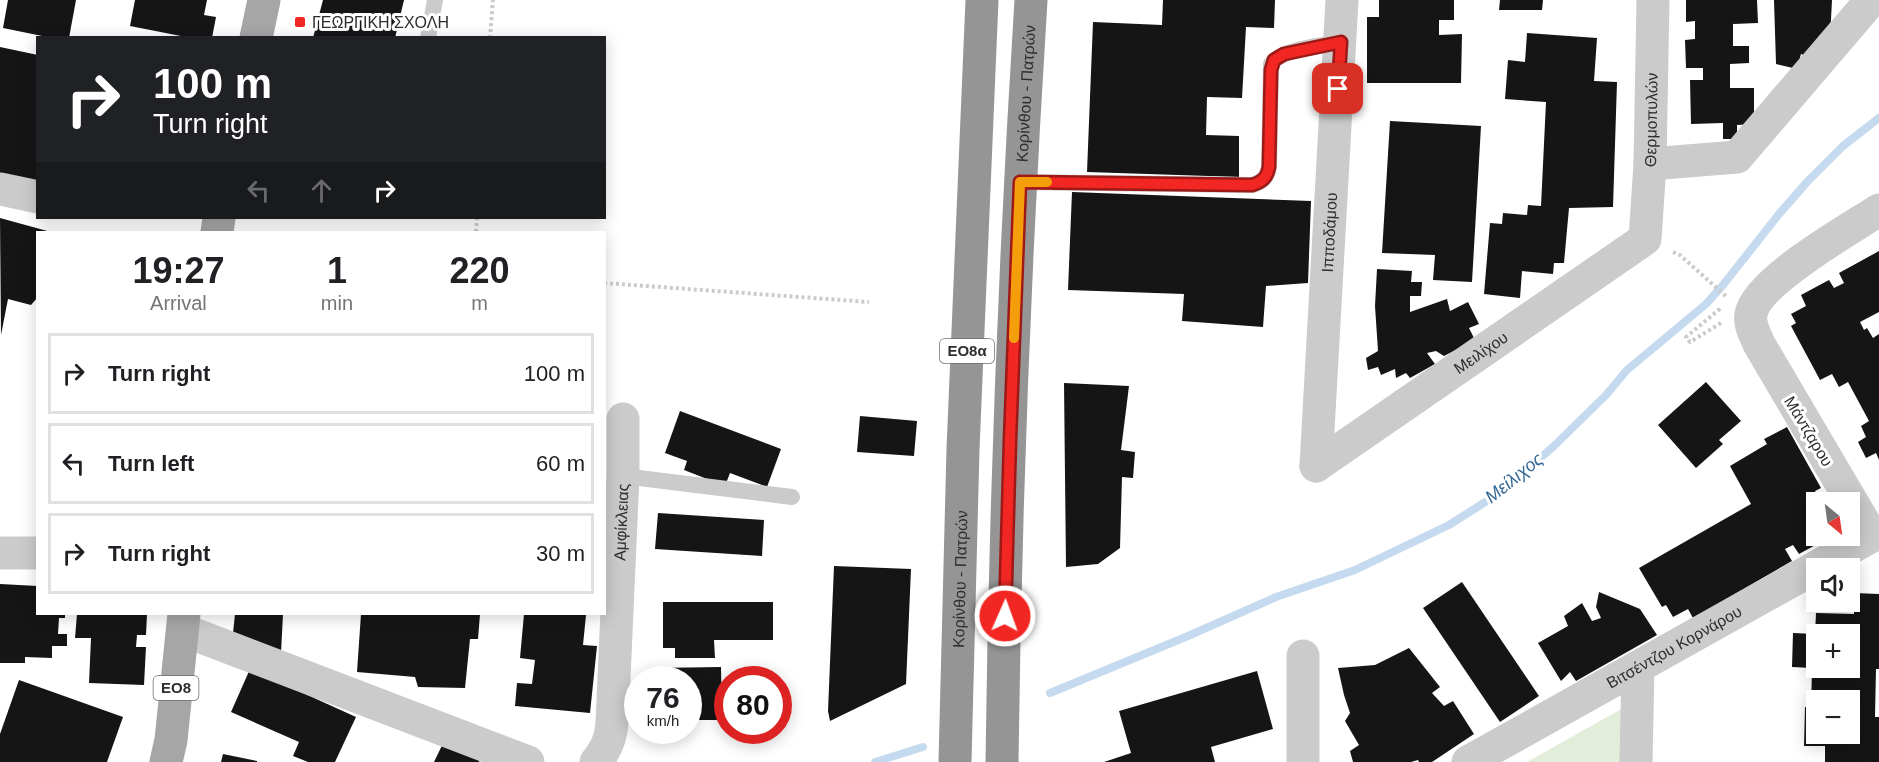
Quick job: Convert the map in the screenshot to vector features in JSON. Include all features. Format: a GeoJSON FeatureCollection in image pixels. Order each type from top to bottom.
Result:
{"type":"FeatureCollection","features":[{"type":"Feature","properties":{"kind":"highway","name":"Κορίνθου - Πατρών"},"geometry":{"type":"LineString","coordinates":[[1002,751],[1010,440],[1020,182],[1031,0]]}},
{"type":"Feature","properties":{"kind":"highway","name":"Κορίνθου - Πατρών"},"geometry":{"type":"LineString","coordinates":[[955,760],[978,3]]}},
{"type":"Feature","properties":{"kind":"main road"},"geometry":{"type":"LineString","coordinates":[[256,36],[264,0]]}},
{"type":"Feature","properties":{"kind":"main road","name":"ΕΟ8"},"geometry":{"type":"LineString","coordinates":[[166,762],[171,740],[183,622]]}},
{"type":"Feature","properties":{"kind":"street","name":"Ιπποδάμου"},"geometry":{"type":"LineString","coordinates":[[1316,466],[1342,0]]}},
{"type":"Feature","properties":{"kind":"street","name":"Θερμοπυλών"},"geometry":{"type":"LineString","coordinates":[[1645,239],[1650,164],[1653,0]]}},
{"type":"Feature","properties":{"kind":"street"},"geometry":{"type":"LineString","coordinates":[[1650,164],[1737,157],[1867,5]]}},
{"type":"Feature","properties":{"kind":"street"},"geometry":{"type":"LineString","coordinates":[[0,189],[36,197]]}},
{"type":"Feature","properties":{"kind":"street"},"geometry":{"type":"LineString","coordinates":[[1741,312],[1751,315],[1755,303],[1785,272],[1879,210]]}},
{"type":"Feature","properties":{"kind":"street","name":"Μειλίχου"},"geometry":{"type":"LineString","coordinates":[[1316,466],[1645,239]]}},
{"type":"Feature","properties":{"kind":"street","name":"Μάντζαρου"},"geometry":{"type":"LineString","coordinates":[[1741,312],[1775,372],[1875,534]]}},
{"type":"Feature","properties":{"kind":"street","name":"Αμφίκλειας"},"geometry":{"type":"LineString","coordinates":[[596,762],[603,754],[611,736],[612,577],[623,476],[623,419]]}},
{"type":"Feature","properties":{"kind":"street","name":"Βιτσέντζου Κορνάρου"},"geometry":{"type":"LineString","coordinates":[[1468,762],[1875,534]]}},
{"type":"Feature","properties":{"kind":"street"},"geometry":{"type":"LineString","coordinates":[[0,554],[36,554]]}},
{"type":"Feature","properties":{"kind":"street"},"geometry":{"type":"LineString","coordinates":[[183,622],[528,762]]}},
{"type":"Feature","properties":{"kind":"street"},"geometry":{"type":"LineString","coordinates":[[1303,656],[1303,762]]}},
{"type":"Feature","properties":{"kind":"street"},"geometry":{"type":"LineString","coordinates":[[1636,762],[1638,667]]}},
{"type":"Feature","properties":{"kind":"lane"},"geometry":{"type":"LineString","coordinates":[[428,36],[435,0]]}},
{"type":"Feature","properties":{"kind":"lane"},"geometry":{"type":"LineString","coordinates":[[1020,182],[1252,185],[1258,183],[1268,174],[1269,167],[1272,64],[1274,60],[1284,54],[1341,42]]}},
{"type":"Feature","properties":{"kind":"lane"},"geometry":{"type":"LineString","coordinates":[[623,476],[792,496]]}},
{"type":"Feature","properties":{"kind":"path"},"geometry":{"type":"LineString","coordinates":[[490,36],[493,0]]}},
{"type":"Feature","properties":{"kind":"path"},"geometry":{"type":"LineString","coordinates":[[1645,239],[1680,255],[1741,312]]}},
{"type":"Feature","properties":{"kind":"path"},"geometry":{"type":"LineString","coordinates":[[606,283],[868,302]]}},
{"type":"Feature","properties":{"kind":"path"},"geometry":{"type":"LineString","coordinates":[[1722,308],[1686,337],[1690,342],[1741,312]]}},
{"type":"Feature","properties":{"kind":"green space"},"geometry":{"type":"Polygon","coordinates":[[[1625,707],[1622,762],[1527,762],[1625,707]]]}},
{"type":"Feature","properties":{"kind":"building"},"geometry":{"type":"Polygon","coordinates":[[[8,0],[76,0],[69,36],[42,36],[3,28],[8,0]]]}},
{"type":"Feature","properties":{"kind":"building"},"geometry":{"type":"Polygon","coordinates":[[[135,0],[207,0],[204,15],[216,17],[212,36],[181,36],[130,26],[135,0]]]}},
{"type":"Feature","properties":{"kind":"building"},"geometry":{"type":"Polygon","coordinates":[[[323,0],[404,0],[395,36],[314,36],[323,0]]]}},
{"type":"Feature","properties":{"kind":"building"},"geometry":{"type":"Polygon","coordinates":[[[1163,0],[1275,0],[1274,28],[1246,27],[1242,98],[1207,97],[1206,135],[1239,136],[1239,177],[1087,172],[1093,22],[1162,25],[1163,0]]]}},
{"type":"Feature","properties":{"kind":"building"},"geometry":{"type":"Polygon","coordinates":[[[1379,0],[1454,0],[1454,20],[1439,20],[1439,35],[1462,34],[1461,83],[1367,83],[1367,17],[1379,17],[1379,0]]]}},
{"type":"Feature","properties":{"kind":"building"},"geometry":{"type":"Polygon","coordinates":[[[1500,0],[1543,0],[1542,10],[1499,10],[1500,0]]]}},
{"type":"Feature","properties":{"kind":"building"},"geometry":{"type":"Polygon","coordinates":[[[1686,0],[1757,0],[1758,23],[1733,24],[1733,46],[1749,46],[1749,63],[1730,64],[1730,88],[1754,88],[1754,124],[1737,125],[1737,139],[1723,139],[1723,123],[1691,124],[1690,80],[1703,80],[1703,68],[1686,68],[1685,40],[1695,39],[1695,21],[1686,22],[1686,0]]]}},
{"type":"Feature","properties":{"kind":"building"},"geometry":{"type":"Polygon","coordinates":[[[1774,0],[1832,0],[1830,39],[1814,59],[1801,54],[1797,69],[1776,64],[1774,0]]]}},
{"type":"Feature","properties":{"kind":"building"},"geometry":{"type":"Polygon","coordinates":[[[1527,33],[1597,38],[1594,81],[1617,82],[1613,207],[1569,208],[1564,263],[1554,263],[1553,274],[1522,271],[1520,298],[1484,294],[1490,223],[1502,224],[1503,213],[1527,215],[1528,205],[1541,206],[1546,102],[1505,99],[1508,60],[1525,62],[1527,33]]]}},
{"type":"Feature","properties":{"kind":"building"},"geometry":{"type":"Polygon","coordinates":[[[0,47],[36,55],[36,182],[0,173],[0,47]]]}},
{"type":"Feature","properties":{"kind":"building"},"geometry":{"type":"Polygon","coordinates":[[[1390,121],[1481,126],[1472,282],[1433,280],[1435,255],[1382,253],[1390,121]]]}},
{"type":"Feature","properties":{"kind":"building"},"geometry":{"type":"Polygon","coordinates":[[[1072,192],[1311,201],[1308,283],[1266,286],[1263,327],[1182,321],[1184,294],[1068,290],[1072,192]]]}},
{"type":"Feature","properties":{"kind":"building"},"geometry":{"type":"Polygon","coordinates":[[[0,218],[47,231],[36,231],[36,299],[31,305],[8,299],[1,335],[0,218]]]}},
{"type":"Feature","properties":{"kind":"building"},"geometry":{"type":"Polygon","coordinates":[[[1879,251],[1879,312],[1860,322],[1864,330],[1867,328],[1873,338],[1879,334],[1879,460],[1876,453],[1866,458],[1858,442],[1866,437],[1861,426],[1869,421],[1848,382],[1839,387],[1832,374],[1820,380],[1791,326],[1796,323],[1791,314],[1806,306],[1801,295],[1829,280],[1834,288],[1844,283],[1839,273],[1879,251]]]}},
{"type":"Feature","properties":{"kind":"building"},"geometry":{"type":"Polygon","coordinates":[[[1377,269],[1412,271],[1411,282],[1422,282],[1421,296],[1410,296],[1410,312],[1447,299],[1450,311],[1468,302],[1479,324],[1469,328],[1475,340],[1444,356],[1436,351],[1427,353],[1435,364],[1410,378],[1406,373],[1396,378],[1395,369],[1381,375],[1378,367],[1368,370],[1366,358],[1378,351],[1375,306],[1377,269]]]}},
{"type":"Feature","properties":{"kind":"building"},"geometry":{"type":"Polygon","coordinates":[[[1706,382],[1741,421],[1719,440],[1723,444],[1696,468],[1658,425],[1706,382]]]}},
{"type":"Feature","properties":{"kind":"building"},"geometry":{"type":"Polygon","coordinates":[[[1064,383],[1129,386],[1121,450],[1135,452],[1133,478],[1122,477],[1120,548],[1098,564],[1066,567],[1064,383]]]}},
{"type":"Feature","properties":{"kind":"building"},"geometry":{"type":"Polygon","coordinates":[[[680,411],[781,449],[767,487],[730,473],[725,486],[684,470],[687,461],[665,453],[680,411]]]}},
{"type":"Feature","properties":{"kind":"building"},"geometry":{"type":"Polygon","coordinates":[[[860,416],[917,421],[914,456],[857,452],[860,416]]]}},
{"type":"Feature","properties":{"kind":"building"},"geometry":{"type":"Polygon","coordinates":[[[1787,427],[1821,488],[1815,492],[1806,492],[1806,546],[1814,546],[1799,554],[1793,545],[1785,549],[1792,561],[1693,618],[1688,609],[1673,617],[1666,605],[1662,607],[1639,568],[1751,504],[1730,466],[1767,444],[1764,439],[1787,427]]]}},
{"type":"Feature","properties":{"kind":"building"},"geometry":{"type":"Polygon","coordinates":[[[658,513],[764,520],[762,556],[655,549],[658,513]]]}},
{"type":"Feature","properties":{"kind":"building"},"geometry":{"type":"Polygon","coordinates":[[[834,566],[911,569],[906,684],[830,721],[828,711],[834,566]]]}},
{"type":"Feature","properties":{"kind":"building"},"geometry":{"type":"Polygon","coordinates":[[[1462,582],[1539,696],[1500,722],[1423,608],[1462,582]]]}},
{"type":"Feature","properties":{"kind":"building"},"geometry":{"type":"Polygon","coordinates":[[[0,584],[36,586],[36,615],[65,615],[65,618],[59,618],[58,634],[67,634],[67,646],[52,646],[52,658],[25,657],[25,663],[0,663],[0,584]]]}},
{"type":"Feature","properties":{"kind":"building"},"geometry":{"type":"Polygon","coordinates":[[[1599,592],[1640,609],[1657,635],[1576,681],[1570,672],[1561,681],[1538,643],[1568,626],[1564,616],[1582,603],[1592,621],[1601,618],[1596,607],[1599,592]]]}},
{"type":"Feature","properties":{"kind":"building"},"geometry":{"type":"Polygon","coordinates":[[[1860,593],[1879,594],[1879,669],[1876,669],[1875,717],[1879,717],[1879,762],[1825,762],[1825,746],[1804,746],[1805,707],[1806,744],[1860,744],[1860,690],[1811,690],[1812,678],[1860,678],[1860,624],[1815,624],[1816,613],[1854,614],[1854,612],[1860,612],[1860,593]]]}},
{"type":"Feature","properties":{"kind":"building"},"geometry":{"type":"Polygon","coordinates":[[[663,602],[773,602],[773,640],[714,640],[715,658],[675,658],[675,648],[663,648],[663,602]]]}},
{"type":"Feature","properties":{"kind":"building"},"geometry":{"type":"Polygon","coordinates":[[[77,615],[147,615],[146,635],[137,635],[136,647],[146,647],[144,685],[89,683],[91,638],[75,638],[77,615]]]}},
{"type":"Feature","properties":{"kind":"building"},"geometry":{"type":"Polygon","coordinates":[[[235,615],[283,615],[281,653],[233,633],[235,615]]]}},
{"type":"Feature","properties":{"kind":"building"},"geometry":{"type":"Polygon","coordinates":[[[361,615],[480,615],[478,639],[470,639],[465,688],[418,687],[415,677],[357,672],[361,615]]]}},
{"type":"Feature","properties":{"kind":"building"},"geometry":{"type":"Polygon","coordinates":[[[524,615],[586,615],[583,645],[597,646],[590,713],[515,706],[517,683],[532,684],[535,660],[520,658],[524,615]]]}},
{"type":"Feature","properties":{"kind":"building"},"geometry":{"type":"Polygon","coordinates":[[[1793,633],[1806,634],[1806,668],[1792,667],[1793,633]]]}},
{"type":"Feature","properties":{"kind":"building"},"geometry":{"type":"Polygon","coordinates":[[[1409,648],[1440,687],[1432,693],[1444,706],[1453,701],[1474,734],[1432,762],[1419,762],[1418,760],[1353,762],[1350,751],[1359,745],[1345,721],[1350,713],[1338,668],[1375,665],[1409,648]]]}},
{"type":"Feature","properties":{"kind":"building"},"geometry":{"type":"Polygon","coordinates":[[[702,667],[714,667],[714,720],[702,720],[702,667]]]}},
{"type":"Feature","properties":{"kind":"building"},"geometry":{"type":"Polygon","coordinates":[[[250,669],[356,717],[335,762],[308,762],[293,756],[299,742],[231,712],[250,669]]]}},
{"type":"Feature","properties":{"kind":"building"},"geometry":{"type":"Polygon","coordinates":[[[1257,671],[1273,729],[1211,747],[1215,762],[1104,762],[1131,753],[1119,711],[1257,671]]]}},
{"type":"Feature","properties":{"kind":"building"},"geometry":{"type":"Polygon","coordinates":[[[19,680],[123,717],[107,762],[0,762],[0,734],[19,680]]]}},
{"type":"Feature","properties":{"kind":"building"},"geometry":{"type":"Polygon","coordinates":[[[448,733],[484,750],[479,762],[434,762],[448,733]]]}},
{"type":"Feature","properties":{"kind":"building"},"geometry":{"type":"Polygon","coordinates":[[[223,754],[257,761],[257,762],[221,762],[223,754]]]}},
{"type":"Feature","properties":{"kind":"waterway","name":"Μείλιχος"},"geometry":{"type":"LineString","coordinates":[[1050,693],[1276,597],[1355,570],[1449,525],[1501,492],[1554,446],[1606,395],[1627,370],[1706,304],[1807,182],[1843,146],[1879,118]]}},
{"type":"Feature","properties":{"kind":"waterway","name":"Μείλιχος"},"geometry":{"type":"LineString","coordinates":[[875,762],[923,747]]}},
{"type":"Feature","properties":{"kind":"slow traffic"},"geometry":{"type":"LineString","coordinates":[[1014,338],[1020,182],[1047,182]]}},
{"type":"Feature","properties":{"kind":"place","name":"ΓΕΩΡΓΙΚΗ ΣΧΟΛΗ"},"geometry":{"type":"Point","coordinates":[300,22]}},
{"type":"Feature","properties":{"kind":"route"},"geometry":{"type":"LineString","coordinates":[[1005,616],[1020,182],[1252,185],[1264,180],[1268,174],[1271,70],[1274,60],[1284,54],[1341,42],[1338,89]]}}]}
